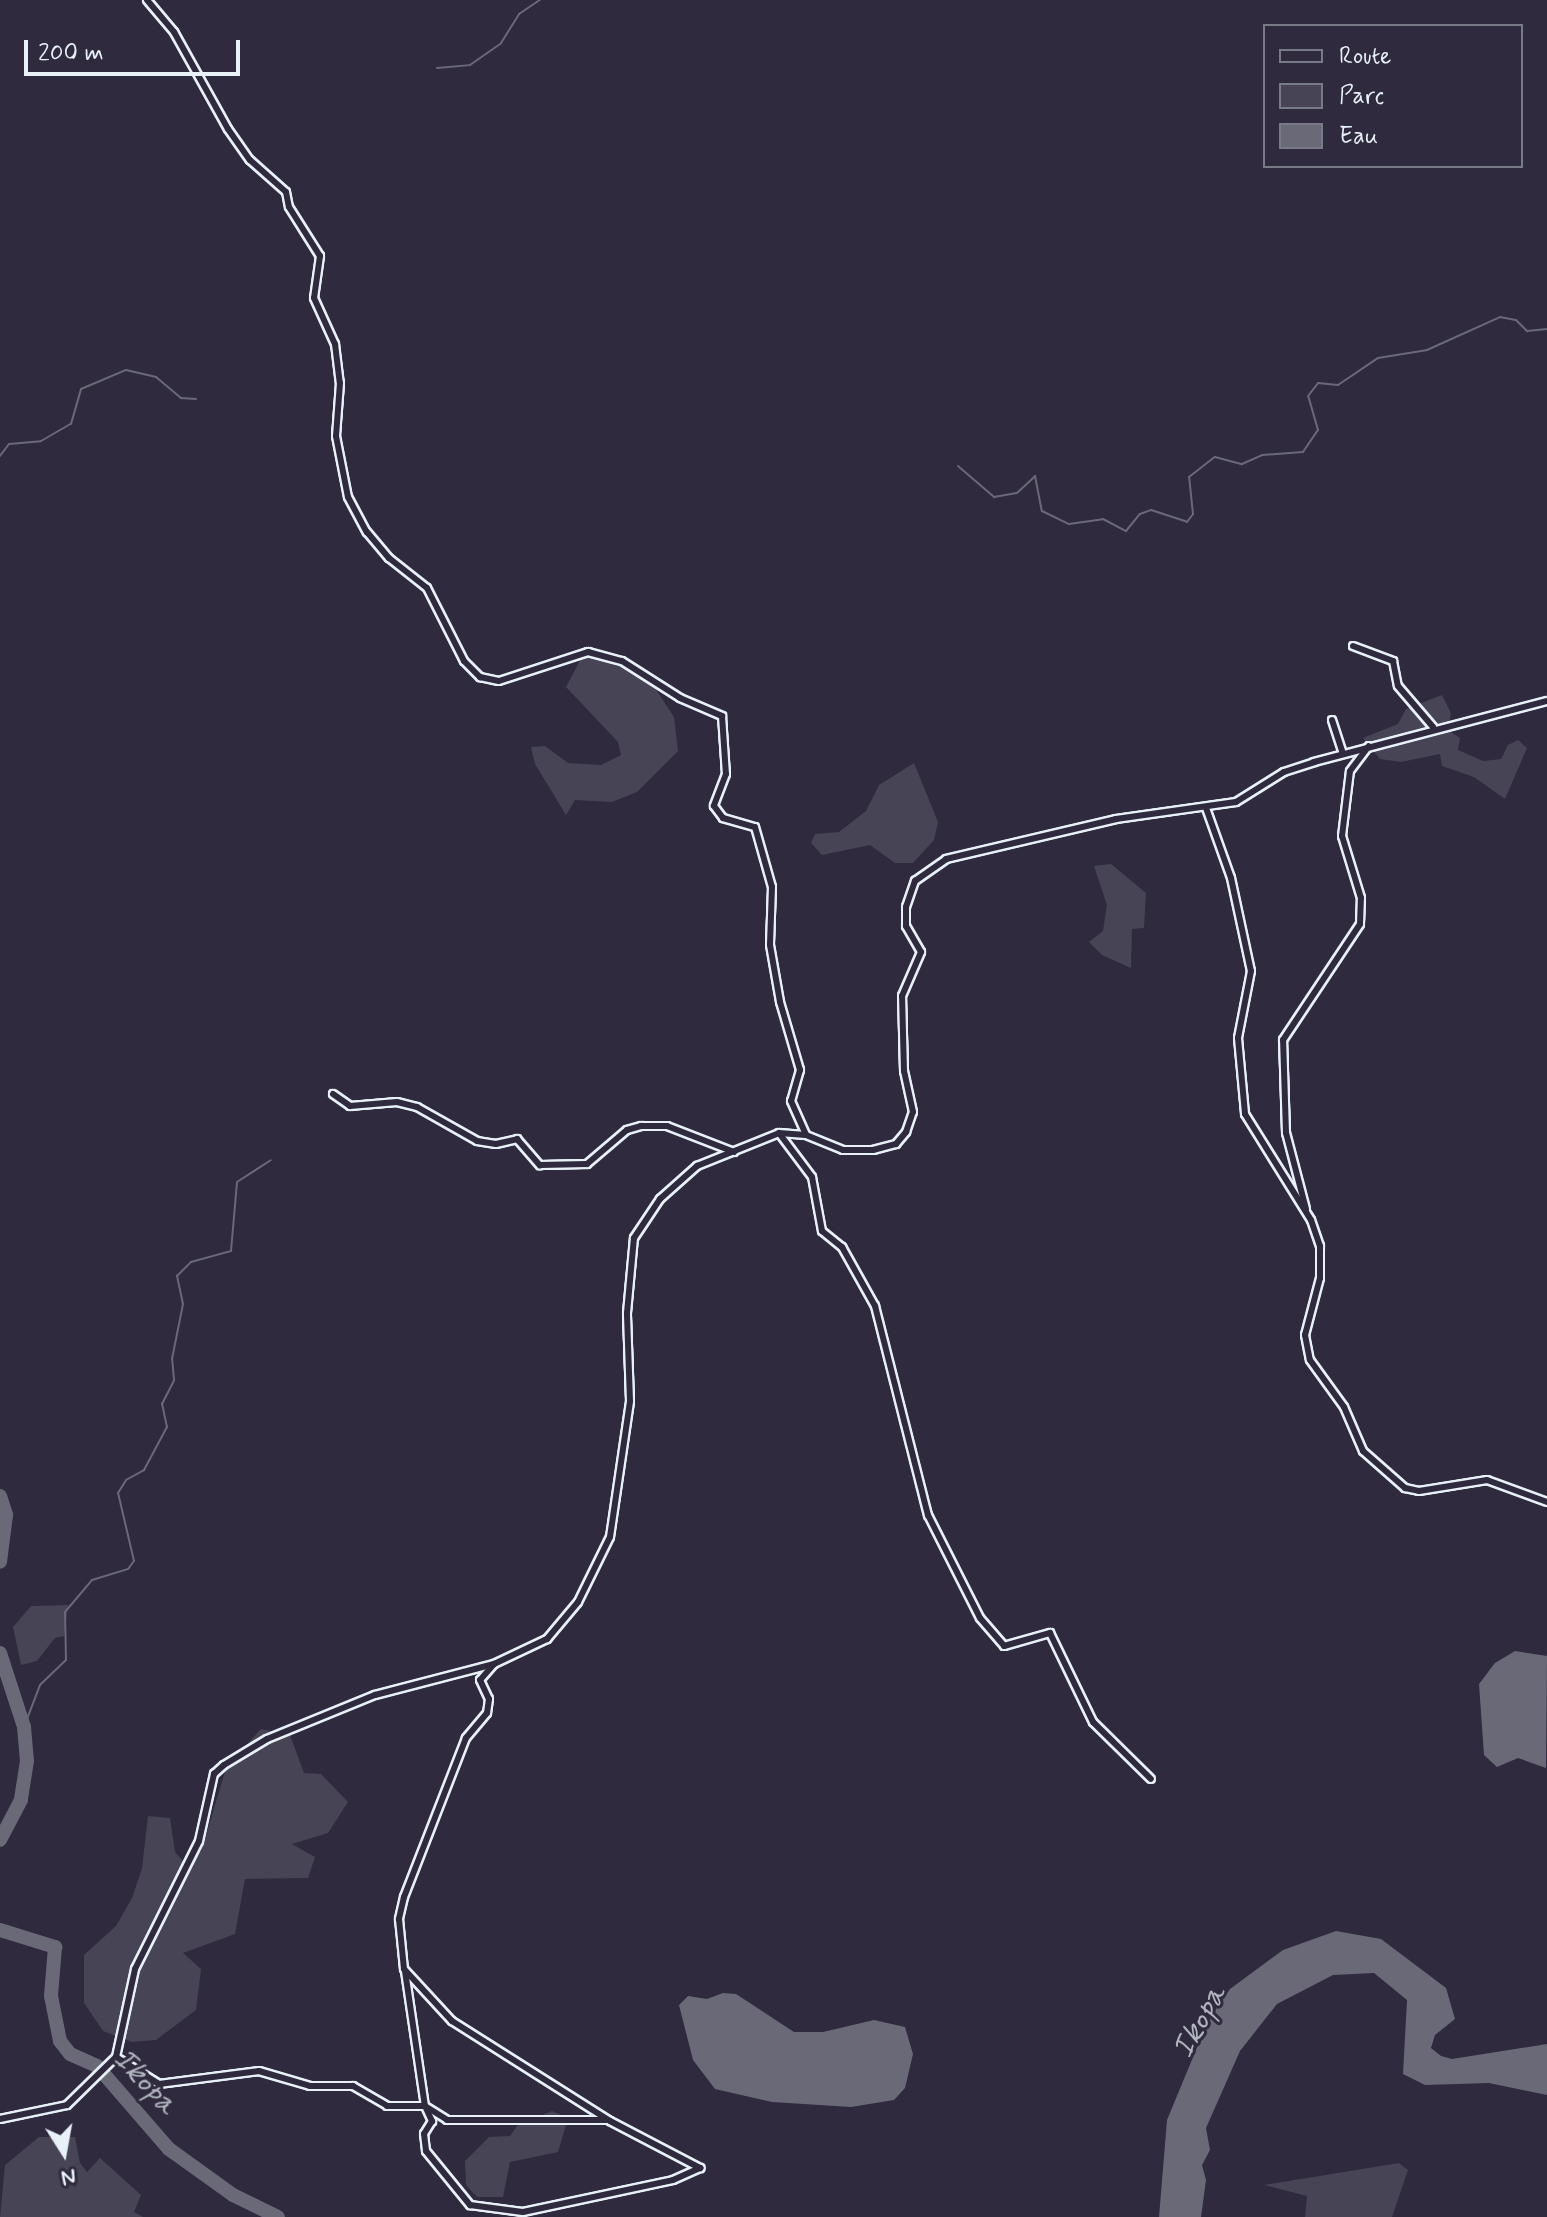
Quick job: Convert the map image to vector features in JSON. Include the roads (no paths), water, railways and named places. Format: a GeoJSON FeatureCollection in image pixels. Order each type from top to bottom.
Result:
{"type":"FeatureCollection","features":[{"type":"Feature","properties":{"kind":"street"},"geometry":{"type":"LineString","coordinates":[[147,0],[174,32],[228,129],[250,160],[286,192],[289,207],[320,256],[314,298],[335,344],[340,383],[336,436],[348,497],[381,549],[427,588],[464,661],[480,677],[499,681],[588,652],[622,661],[680,698],[722,716],[726,774],[714,806],[723,818],[755,827],[772,887],[770,945],[780,1002],[800,1070],[791,1101],[806,1135]]}},
{"type":"Feature","properties":{"kind":"street"},"geometry":{"type":"LineString","coordinates":[[1353,646],[1393,661],[1398,686],[1433,727]]}},
{"type":"Feature","properties":{"kind":"street"},"geometry":{"type":"LineString","coordinates":[[0,2119],[67,2105],[116,2057],[135,1969],[199,1841],[214,1774],[267,1739],[347,1706],[494,1664],[547,1639],[578,1602],[610,1537],[630,1401],[627,1313],[634,1238],[660,1199],[697,1166],[779,1133],[806,1135],[843,1150],[873,1150],[896,1144],[906,1132],[913,1112],[904,1071],[902,996],[921,952],[906,926],[906,907],[915,881],[946,859],[1116,819],[1236,802],[1284,772],[1433,727],[1547,701]]}},
{"type":"Feature","properties":{"kind":"street"},"geometry":{"type":"LineString","coordinates":[[1332,720],[1343,753]]}},
{"type":"Feature","properties":{"kind":"street"},"geometry":{"type":"LineString","coordinates":[[1370,746],[1350,771],[1342,836],[1361,898],[1360,924],[1349,947],[1288,1026],[1281,1061],[1286,1133],[1320,1246],[1320,1278],[1308,1317],[1306,1348],[1344,1407],[1363,1451],[1405,1488],[1419,1491],[1487,1480],[1547,1502]]}},
{"type":"Feature","properties":{"kind":"street"},"geometry":{"type":"LineString","coordinates":[[1206,808],[1231,878],[1251,971],[1238,1038],[1245,1114],[1311,1220]]}},
{"type":"Feature","properties":{"kind":"street"},"geometry":{"type":"LineString","coordinates":[[333,1094],[350,1106],[397,1102],[417,1107],[477,1141],[496,1144],[517,1139],[540,1165],[587,1164],[627,1130],[641,1126],[667,1126],[734,1152]]}},
{"type":"Feature","properties":{"kind":"street"},"geometry":{"type":"LineString","coordinates":[[779,1133],[812,1177],[822,1231],[842,1247],[875,1306],[928,1515],[980,1618],[1004,1646],[1050,1633],[1093,1722],[1151,1779]]}},
{"type":"Feature","properties":{"kind":"street"},"geometry":{"type":"LineString","coordinates":[[404,1969],[452,2021],[610,2121],[700,2168],[646,2187],[498,2213],[470,2205],[426,2151],[424,2134],[432,2121],[425,2106],[404,1969],[399,1919],[404,1897],[466,1738],[487,1713],[489,1699],[480,1680],[494,1664]]}},
{"type":"Feature","properties":{"kind":"street"},"geometry":{"type":"LineString","coordinates":[[116,2057],[159,2084],[259,2071],[310,2086],[353,2086],[403,2109],[425,2106],[447,2120],[610,2121]]}},
{"type":"Feature","properties":{"kind":"water"},"geometry":{"type":"Polygon","coordinates":[[[1515,1651],[1547,1656],[1546,1768],[1518,1758],[1497,1767],[1484,1755],[1479,1684],[1495,1663],[1515,1651]]]}},
{"type":"Feature","properties":{"kind":"water"},"geometry":{"type":"Polygon","coordinates":[[[1336,1931],[1381,1939],[1446,1988],[1455,2019],[1435,2035],[1431,2048],[1441,2056],[1452,2059],[1547,2044],[1547,2095],[1489,2083],[1425,2085],[1403,2074],[1407,2000],[1374,1973],[1333,1975],[1277,2004],[1240,2051],[1206,2128],[1210,2150],[1202,2165],[1206,2180],[1201,2217],[1159,2217],[1167,2120],[1208,2021],[1230,1989],[1283,1950],[1336,1931]]]}},
{"type":"Feature","properties":{"kind":"water"},"geometry":{"type":"Polygon","coordinates":[[[723,1993],[736,1994],[794,2032],[823,2032],[874,2020],[905,2027],[913,2054],[905,2088],[894,2100],[851,2107],[772,2102],[715,2089],[693,2060],[679,2005],[688,1996],[707,1999],[723,1993]]]}},
{"type":"Feature","properties":{"kind":"waterway"},"geometry":{"type":"LineString","coordinates":[[437,68],[470,65],[501,43],[519,14],[540,0]]}},
{"type":"Feature","properties":{"kind":"waterway"},"geometry":{"type":"LineString","coordinates":[[958,466],[994,497],[1017,493],[1035,476],[1042,511],[1069,524],[1103,519],[1126,531],[1140,514],[1151,510],[1187,522],[1193,514],[1189,477],[1215,457],[1242,464],[1262,455],[1303,452],[1318,430],[1308,396],[1318,383],[1338,385],[1378,358],[1427,350],[1500,317],[1516,320],[1527,331],[1547,329]]}},
{"type":"Feature","properties":{"kind":"waterway"},"geometry":{"type":"LineString","coordinates":[[0,456],[9,444],[41,441],[71,424],[81,389],[126,370],[156,377],[181,398],[196,399]]}},
{"type":"Feature","properties":{"kind":"waterway"},"geometry":{"type":"LineString","coordinates":[[24,1727],[40,1685],[66,1660],[65,1612],[92,1580],[128,1569],[134,1561],[118,1493],[126,1480],[144,1470],[167,1427],[162,1404],[174,1380],[172,1359],[183,1304],[177,1276],[191,1262],[231,1251],[237,1182],[271,1160]]}},
{"type":"Feature","properties":{"kind":"waterway","name":"Ikopa"},"geometry":{"type":"LineString","coordinates":[[0,1496],[6,1515],[0,1562]]}},
{"type":"Feature","properties":{"kind":"waterway","name":"Ikopa"},"geometry":{"type":"LineString","coordinates":[[0,1653],[24,1727],[27,1761],[21,1800],[0,1840]]}},
{"type":"Feature","properties":{"kind":"waterway","name":"Ikopa"},"geometry":{"type":"LineString","coordinates":[[0,1930],[55,1947],[51,1996],[60,2041],[70,2054],[97,2066],[169,2149],[233,2195],[278,2217]]}}]}
